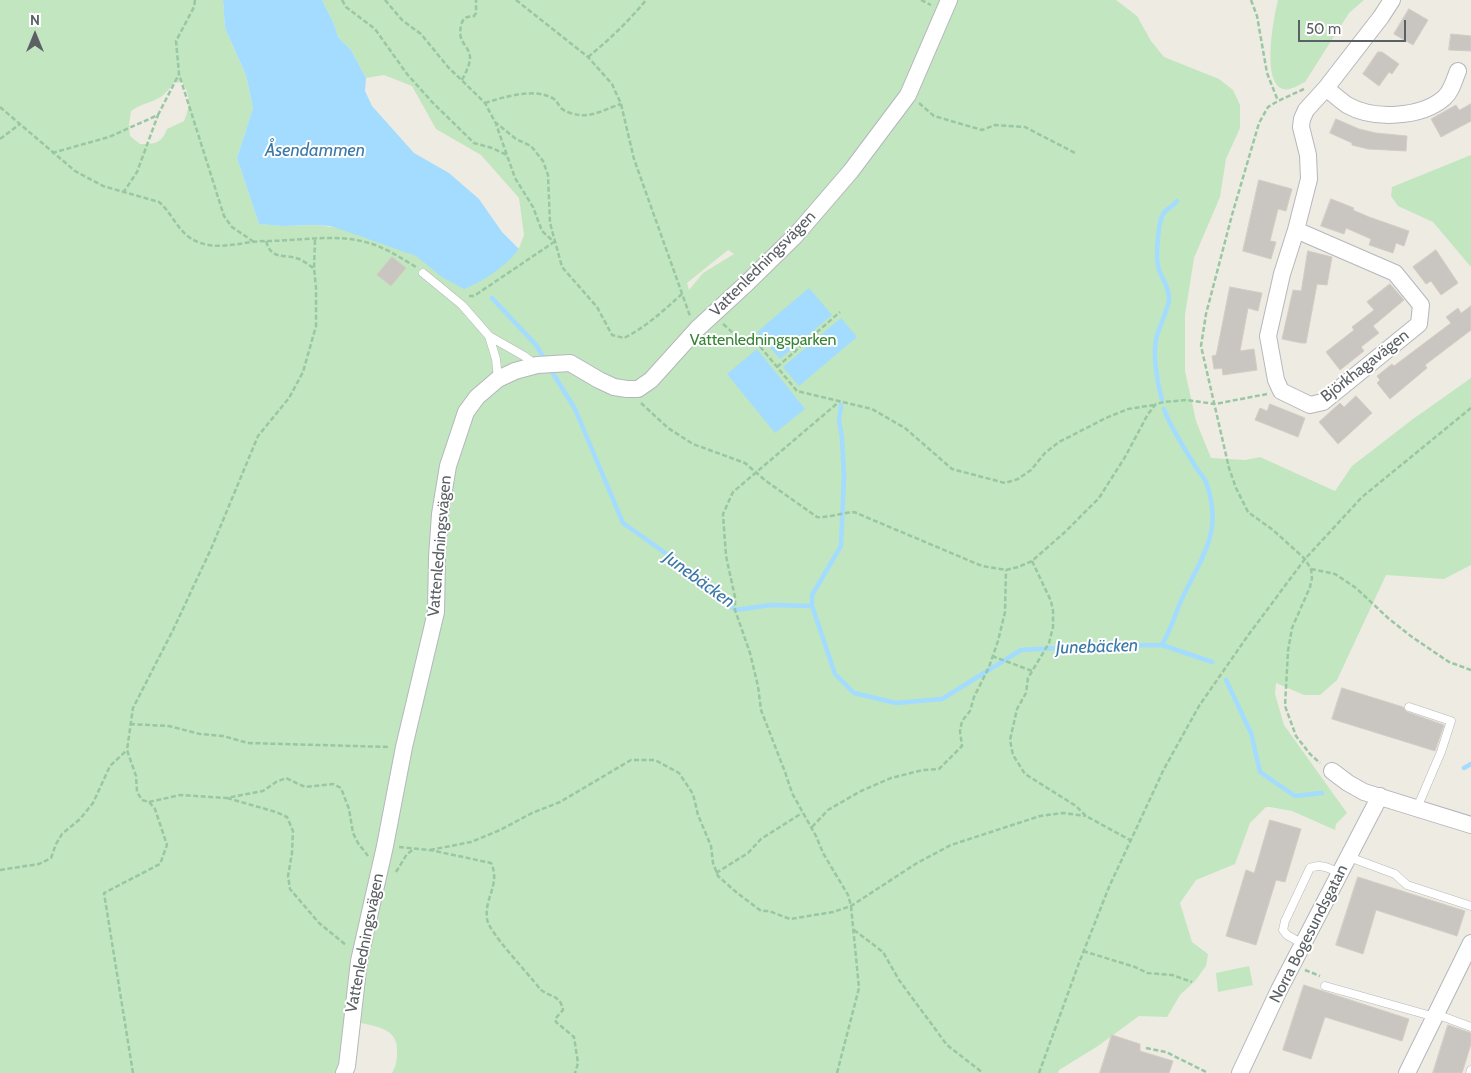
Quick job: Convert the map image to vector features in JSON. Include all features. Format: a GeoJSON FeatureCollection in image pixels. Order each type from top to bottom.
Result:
{"type":"FeatureCollection","features":[{"type":"Feature","properties":{"kind":"street","name":"Vattenledningsvägen"},"geometry":{"type":"LineString","coordinates":[[344,1073],[347,1066],[351,1017],[360,956],[385,846],[404,747],[436,612],[440,514],[448,466],[466,412],[477,397],[498,379],[537,366],[570,363],[614,387],[627,389],[638,388],[651,380],[697,329],[713,316],[795,236],[851,172],[908,95],[949,0]]}},
{"type":"Feature","properties":{"kind":"street"},"geometry":{"type":"LineString","coordinates":[[1281,391],[1276,380],[1268,336],[1282,274],[1309,179],[1308,155],[1301,128],[1302,119],[1318,87],[1381,17],[1392,0]]}},
{"type":"Feature","properties":{"kind":"street"},"geometry":{"type":"LineString","coordinates":[[1318,87],[1347,105],[1364,112],[1397,115],[1414,112],[1435,104],[1444,98],[1451,89],[1458,71]]}},
{"type":"Feature","properties":{"kind":"street","name":"Björkhagavägen"},"geometry":{"type":"LineString","coordinates":[[1281,391],[1310,405],[1323,402],[1419,324],[1421,305],[1395,273],[1296,230]]}},
{"type":"Feature","properties":{"kind":"street"},"geometry":{"type":"LineString","coordinates":[[1332,771],[1364,792],[1471,825]]}},
{"type":"Feature","properties":{"kind":"street","name":"Norra Bogesundsgatan"},"geometry":{"type":"LineString","coordinates":[[1240,1073],[1292,965],[1380,796]]}},
{"type":"Feature","properties":{"kind":"street"},"geometry":{"type":"LineString","coordinates":[[1407,1073],[1471,943]]}},
{"type":"Feature","properties":{"kind":"lane"},"geometry":{"type":"LineString","coordinates":[[423,273],[462,305],[489,336],[524,356],[537,366]]}},
{"type":"Feature","properties":{"kind":"lane"},"geometry":{"type":"LineString","coordinates":[[489,336],[496,360],[498,379]]}},
{"type":"Feature","properties":{"kind":"lane"},"geometry":{"type":"LineString","coordinates":[[1409,706],[1451,721],[1442,752],[1417,808]]}},
{"type":"Feature","properties":{"kind":"lane"},"geometry":{"type":"LineString","coordinates":[[1349,856],[1395,874],[1406,885],[1471,906]]}},
{"type":"Feature","properties":{"kind":"lane"},"geometry":{"type":"LineString","coordinates":[[1303,944],[1287,935],[1284,930],[1285,921],[1310,868],[1317,865],[1324,866],[1340,873]]}},
{"type":"Feature","properties":{"kind":"lane"},"geometry":{"type":"LineString","coordinates":[[1326,986],[1436,1015],[1471,1027]]}},
{"type":"Feature","properties":{"kind":"path"},"geometry":{"type":"LineString","coordinates":[[195,0],[194,7],[176,41],[178,74],[224,216],[232,227],[256,243]]}},
{"type":"Feature","properties":{"kind":"path"},"geometry":{"type":"LineString","coordinates":[[342,0],[346,7],[376,29],[407,74],[433,104],[474,143],[507,155]]}},
{"type":"Feature","properties":{"kind":"path"},"geometry":{"type":"LineString","coordinates":[[385,0],[402,20],[421,34],[433,51],[485,104],[495,122],[516,178],[533,207],[542,231],[554,242]]}},
{"type":"Feature","properties":{"kind":"path"},"geometry":{"type":"LineString","coordinates":[[462,80],[470,60],[470,53],[461,40],[460,28],[462,19],[466,16],[474,16],[476,0]]}},
{"type":"Feature","properties":{"kind":"path"},"geometry":{"type":"LineString","coordinates":[[516,0],[588,57],[612,84],[620,104],[634,159],[682,294],[697,329]]}},
{"type":"Feature","properties":{"kind":"path"},"geometry":{"type":"LineString","coordinates":[[588,57],[607,42],[637,12],[646,0]]}},
{"type":"Feature","properties":{"kind":"path"},"geometry":{"type":"LineString","coordinates":[[1251,0],[1257,16],[1267,73],[1278,101]]}},
{"type":"Feature","properties":{"kind":"path"},"geometry":{"type":"LineString","coordinates":[[123,193],[137,172],[158,115],[178,74]]}},
{"type":"Feature","properties":{"kind":"path"},"geometry":{"type":"LineString","coordinates":[[1318,87],[1278,101],[1268,107],[1259,123],[1206,314],[1201,346],[1231,474],[1236,488],[1248,512],[1305,559],[1311,568],[1312,578],[1310,587],[1292,628],[1288,650],[1285,706],[1296,736],[1321,765],[1332,771]]}},
{"type":"Feature","properties":{"kind":"path"},"geometry":{"type":"LineString","coordinates":[[485,104],[521,94],[538,95],[550,97],[557,101],[562,109],[581,116],[620,104]]}},
{"type":"Feature","properties":{"kind":"path"},"geometry":{"type":"LineString","coordinates":[[908,95],[934,116],[982,130],[995,125],[1025,127],[1077,154]]}},
{"type":"Feature","properties":{"kind":"path"},"geometry":{"type":"LineString","coordinates":[[0,107],[75,171],[103,186],[159,202],[166,208],[176,226],[198,242],[216,246],[266,241],[346,239],[368,243],[388,250],[416,266],[423,273]]}},
{"type":"Feature","properties":{"kind":"path"},"geometry":{"type":"LineString","coordinates":[[52,153],[109,137],[158,115]]}},
{"type":"Feature","properties":{"kind":"path"},"geometry":{"type":"LineString","coordinates":[[495,122],[516,138],[531,146],[542,161],[548,175],[550,223],[562,267],[597,307],[612,335],[624,338],[636,332],[682,294]]}},
{"type":"Feature","properties":{"kind":"path"},"geometry":{"type":"LineString","coordinates":[[0,139],[20,124]]}},
{"type":"Feature","properties":{"kind":"path"},"geometry":{"type":"LineString","coordinates":[[316,239],[314,268],[316,326],[303,372],[289,398],[258,436],[211,549],[134,708],[127,750],[136,776],[137,792],[142,800],[149,802],[180,796],[226,798],[263,791],[286,778],[305,787],[332,784],[341,788],[358,843],[379,870]]}},
{"type":"Feature","properties":{"kind":"path"},"geometry":{"type":"LineString","coordinates":[[266,241],[269,250],[276,255],[299,259],[314,268]]}},
{"type":"Feature","properties":{"kind":"path"},"geometry":{"type":"LineString","coordinates":[[466,296],[474,296],[554,242]]}},
{"type":"Feature","properties":{"kind":"path"},"geometry":{"type":"LineString","coordinates":[[778,367],[840,312]]}},
{"type":"Feature","properties":{"kind":"path"},"geometry":{"type":"LineString","coordinates":[[713,316],[745,343],[758,344],[797,391],[872,409],[905,428],[952,469],[1005,484],[1018,479],[1031,470],[1045,453],[1059,442],[1128,409],[1186,400],[1215,404],[1281,391]]}},
{"type":"Feature","properties":{"kind":"path"},"geometry":{"type":"LineString","coordinates":[[627,389],[668,428],[693,444],[745,463],[817,517],[826,518],[846,512],[854,512],[982,566],[1006,570],[1032,561],[1099,498],[1148,414],[1156,404]]}},
{"type":"Feature","properties":{"kind":"path"},"geometry":{"type":"LineString","coordinates":[[837,1073],[860,988],[851,906],[848,895],[823,853],[812,827],[792,793],[786,772],[761,710],[758,686],[750,653],[735,610],[735,597],[726,556],[723,514],[733,492],[840,401]]}},
{"type":"Feature","properties":{"kind":"path"},"geometry":{"type":"LineString","coordinates":[[1039,1073],[1108,886],[1164,768],[1199,706],[1249,634],[1305,559],[1362,497],[1471,408]]}},
{"type":"Feature","properties":{"kind":"path"},"geometry":{"type":"LineString","coordinates":[[1032,561],[1051,601],[1053,627],[1049,643],[1028,678],[1026,693],[1017,709],[1010,740],[1013,755],[1025,774],[1076,806],[1086,816],[1130,840]]}},
{"type":"Feature","properties":{"kind":"path"},"geometry":{"type":"LineString","coordinates":[[1311,568],[1336,574],[1356,588],[1388,618],[1412,637],[1448,662],[1471,670]]}},
{"type":"Feature","properties":{"kind":"path"},"geometry":{"type":"LineString","coordinates":[[812,827],[828,810],[861,791],[891,778],[939,768],[962,746],[960,731],[962,721],[970,711],[998,641],[1005,612],[1006,570]]}},
{"type":"Feature","properties":{"kind":"path"},"geometry":{"type":"LineString","coordinates":[[992,656],[1032,671]]}},
{"type":"Feature","properties":{"kind":"path"},"geometry":{"type":"LineString","coordinates":[[130,724],[169,726],[200,734],[223,736],[248,743],[404,747]]}},
{"type":"Feature","properties":{"kind":"path"},"geometry":{"type":"LineString","coordinates":[[0,870],[39,864],[51,858],[62,834],[93,803],[110,766],[127,750]]}},
{"type":"Feature","properties":{"kind":"path"},"geometry":{"type":"LineString","coordinates":[[430,850],[471,842],[500,830],[532,813],[560,802],[631,760],[655,760],[679,773],[693,794],[698,815],[711,846],[716,873],[736,892],[761,911],[769,911],[790,918],[833,912],[851,906],[917,863],[951,845],[1040,816],[1063,812],[1086,816]]}},
{"type":"Feature","properties":{"kind":"path"},"geometry":{"type":"LineString","coordinates":[[226,798],[276,812],[287,817],[294,831],[288,876],[290,889],[319,923],[360,956]]}},
{"type":"Feature","properties":{"kind":"path"},"geometry":{"type":"LineString","coordinates":[[132,1073],[104,893],[160,864],[167,845],[155,809],[149,802]]}},
{"type":"Feature","properties":{"kind":"path"},"geometry":{"type":"LineString","coordinates":[[716,873],[748,853],[761,839],[802,812]]}},
{"type":"Feature","properties":{"kind":"path"},"geometry":{"type":"LineString","coordinates":[[414,848],[491,863],[496,872],[487,911],[487,921],[497,937],[540,989],[544,993],[556,997],[562,1005],[563,1010],[555,1019],[574,1037],[578,1063],[575,1073]]}},
{"type":"Feature","properties":{"kind":"path"},"geometry":{"type":"LineString","coordinates":[[854,930],[883,952],[899,980],[947,1045],[983,1073]]}},
{"type":"Feature","properties":{"kind":"path"},"geometry":{"type":"LineString","coordinates":[[1083,952],[1135,967],[1147,973],[1172,975],[1192,982]]}},
{"type":"Feature","properties":{"kind":"path"},"geometry":{"type":"LineString","coordinates":[[1292,965],[1320,976],[1326,986]]}},
{"type":"Feature","properties":{"kind":"path"},"geometry":{"type":"LineString","coordinates":[[1146,1048],[1166,1052],[1208,1073]]}},
{"type":"Feature","properties":{"kind":"green space","name":"Vattenledningsparken"},"geometry":{"type":"Polygon","coordinates":[[[0,0],[223,0],[225,28],[246,75],[253,108],[237,158],[259,224],[282,226],[316,225],[518,251],[524,235],[519,198],[481,155],[436,129],[412,86],[384,75],[366,78],[351,50],[338,37],[322,0],[1116,0],[1137,16],[1151,41],[1164,57],[1219,79],[1233,90],[1240,105],[1240,128],[1226,159],[1220,197],[1194,258],[1185,315],[1185,371],[1196,421],[1211,458],[1245,460],[1260,457],[1335,491],[1352,466],[1413,419],[1471,378],[1471,565],[1444,579],[1386,575],[1337,680],[1320,695],[1304,695],[1276,683],[1275,694],[1284,725],[1347,813],[1336,824],[1335,830],[1292,811],[1266,807],[1250,823],[1235,864],[1196,880],[1180,903],[1192,942],[1208,954],[1206,966],[1195,981],[1180,995],[1167,1017],[1139,1016],[1098,1046],[1059,1070],[1058,1073],[392,1073],[397,1059],[395,1039],[381,1028],[361,1023],[345,1034],[339,1073],[0,1073],[0,0]],[[182,82],[173,83],[164,95],[131,111],[130,136],[140,144],[154,143],[162,138],[167,129],[184,121],[189,101],[182,82]],[[728,250],[687,283],[689,290],[703,273],[734,254],[728,250]]]}},
{"type":"Feature","properties":{"kind":"green space"},"geometry":{"type":"Polygon","coordinates":[[[1278,0],[1364,0],[1349,13],[1305,82],[1289,89],[1283,89],[1276,84],[1272,75],[1272,33],[1278,0]]]}},
{"type":"Feature","properties":{"kind":"green space"},"geometry":{"type":"Polygon","coordinates":[[[1471,155],[1471,267],[1433,222],[1398,206],[1391,196],[1392,187],[1471,155]]]}},
{"type":"Feature","properties":{"kind":"green space"},"geometry":{"type":"Polygon","coordinates":[[[1249,966],[1253,985],[1218,992],[1216,973],[1249,966]]]}},
{"type":"Feature","properties":{"kind":"water","name":"Åsendammen"},"geometry":{"type":"Polygon","coordinates":[[[223,0],[322,0],[338,37],[351,50],[366,78],[365,91],[372,106],[414,153],[449,173],[479,199],[502,232],[519,249],[513,256],[494,273],[464,289],[442,277],[416,256],[330,226],[259,224],[237,158],[253,108],[246,75],[225,28],[223,0]]]}},
{"type":"Feature","properties":{"kind":"water"},"geometry":{"type":"Polygon","coordinates":[[[809,288],[832,315],[780,359],[757,332],[809,288]]]}},
{"type":"Feature","properties":{"kind":"water"},"geometry":{"type":"Polygon","coordinates":[[[841,318],[857,337],[799,386],[783,367],[841,318]]]}},
{"type":"Feature","properties":{"kind":"water"},"geometry":{"type":"Polygon","coordinates":[[[757,349],[805,409],[775,433],[727,374],[757,349]]]}},
{"type":"Feature","properties":{"kind":"building"},"geometry":{"type":"Polygon","coordinates":[[[1409,9],[1428,20],[1413,45],[1394,34],[1409,9]]]}},
{"type":"Feature","properties":{"kind":"building"},"geometry":{"type":"Polygon","coordinates":[[[1451,34],[1471,36],[1471,51],[1449,50],[1451,34]]]}},
{"type":"Feature","properties":{"kind":"building"},"geometry":{"type":"Polygon","coordinates":[[[1378,52],[1382,52],[1399,64],[1392,74],[1389,72],[1379,86],[1363,74],[1378,52]]]}},
{"type":"Feature","properties":{"kind":"building"},"geometry":{"type":"Polygon","coordinates":[[[1471,104],[1471,121],[1441,137],[1431,119],[1456,105],[1459,110],[1471,104]]]}},
{"type":"Feature","properties":{"kind":"building"},"geometry":{"type":"Polygon","coordinates":[[[1336,119],[1359,129],[1376,133],[1407,136],[1406,151],[1368,149],[1352,145],[1352,143],[1330,133],[1336,119]]]}},
{"type":"Feature","properties":{"kind":"building"},"geometry":{"type":"Polygon","coordinates":[[[1259,180],[1292,189],[1286,211],[1278,209],[1270,241],[1276,242],[1271,259],[1243,251],[1259,180]]]}},
{"type":"Feature","properties":{"kind":"building"},"geometry":{"type":"Polygon","coordinates":[[[1331,199],[1354,208],[1353,210],[1369,217],[1409,231],[1404,246],[1396,243],[1393,253],[1369,245],[1371,239],[1346,228],[1344,234],[1321,226],[1331,199]]]}},
{"type":"Feature","properties":{"kind":"building"},"geometry":{"type":"Polygon","coordinates":[[[1436,250],[1458,283],[1441,295],[1431,281],[1426,284],[1413,267],[1436,250]]]}},
{"type":"Feature","properties":{"kind":"building"},"geometry":{"type":"Polygon","coordinates":[[[1308,251],[1332,257],[1327,285],[1317,284],[1306,343],[1301,343],[1282,339],[1293,290],[1301,291],[1308,251]]]}},
{"type":"Feature","properties":{"kind":"building"},"geometry":{"type":"Polygon","coordinates":[[[392,257],[406,268],[391,286],[377,275],[392,257]]]}},
{"type":"Feature","properties":{"kind":"building"},"geometry":{"type":"Polygon","coordinates":[[[1390,284],[1404,300],[1373,326],[1379,333],[1361,347],[1364,351],[1340,370],[1326,352],[1354,330],[1352,327],[1374,310],[1367,302],[1390,284]]]}},
{"type":"Feature","properties":{"kind":"building"},"geometry":{"type":"Polygon","coordinates":[[[1230,287],[1262,293],[1258,311],[1248,308],[1240,351],[1254,349],[1257,370],[1223,375],[1222,368],[1214,369],[1212,356],[1216,355],[1230,287]]]}},
{"type":"Feature","properties":{"kind":"building"},"geometry":{"type":"Polygon","coordinates":[[[1471,306],[1471,330],[1425,365],[1427,368],[1390,399],[1377,383],[1380,380],[1377,376],[1392,364],[1394,366],[1451,323],[1446,317],[1458,308],[1461,313],[1471,306]]]}},
{"type":"Feature","properties":{"kind":"building"},"geometry":{"type":"Polygon","coordinates":[[[1356,396],[1372,413],[1338,444],[1319,422],[1340,403],[1344,407],[1356,396]]]}},
{"type":"Feature","properties":{"kind":"building"},"geometry":{"type":"Polygon","coordinates":[[[1270,404],[1305,418],[1298,437],[1255,420],[1260,408],[1267,411],[1270,404]]]}},
{"type":"Feature","properties":{"kind":"building"},"geometry":{"type":"Polygon","coordinates":[[[1342,688],[1403,707],[1407,712],[1444,725],[1435,751],[1332,719],[1342,688]]]}},
{"type":"Feature","properties":{"kind":"building"},"geometry":{"type":"Polygon","coordinates":[[[1270,820],[1301,829],[1285,882],[1276,880],[1256,945],[1226,936],[1246,870],[1254,873],[1270,820]]]}},
{"type":"Feature","properties":{"kind":"building"},"geometry":{"type":"Polygon","coordinates":[[[1358,877],[1465,911],[1457,936],[1376,910],[1363,954],[1336,945],[1358,877]]]}},
{"type":"Feature","properties":{"kind":"building"},"geometry":{"type":"Polygon","coordinates":[[[1304,985],[1409,1019],[1402,1041],[1325,1017],[1311,1059],[1283,1050],[1304,985]]]}},
{"type":"Feature","properties":{"kind":"building"},"geometry":{"type":"Polygon","coordinates":[[[1448,1025],[1471,1033],[1471,1044],[1462,1073],[1433,1073],[1448,1025]]]}},
{"type":"Feature","properties":{"kind":"building"},"geometry":{"type":"Polygon","coordinates":[[[1112,1035],[1140,1044],[1140,1051],[1173,1061],[1169,1073],[1100,1073],[1112,1035]]]}},
{"type":"Feature","properties":{"kind":"waterway"},"geometry":{"type":"LineString","coordinates":[[1162,400],[1157,376],[1155,350],[1157,335],[1169,302],[1169,295],[1159,270],[1157,258],[1158,241],[1163,214],[1177,201]]}},
{"type":"Feature","properties":{"kind":"waterway","name":"Junebäcken"},"geometry":{"type":"LineString","coordinates":[[492,298],[536,345],[545,360]]}},
{"type":"Feature","properties":{"kind":"waterway","name":"Junebäcken"},"geometry":{"type":"LineString","coordinates":[[549,367],[575,409],[623,523],[671,557],[735,610],[771,605],[812,606],[835,674],[854,693],[896,703],[942,699],[1021,650],[1162,645],[1212,662]]}},
{"type":"Feature","properties":{"kind":"waterway"},"geometry":{"type":"LineString","coordinates":[[812,606],[812,595],[841,546],[844,476],[839,420],[841,405]]}},
{"type":"Feature","properties":{"kind":"waterway"},"geometry":{"type":"LineString","coordinates":[[1162,645],[1207,547],[1213,518],[1212,503],[1206,482],[1178,438],[1164,409]]}},
{"type":"Feature","properties":{"kind":"waterway","name":"Junebäcken"},"geometry":{"type":"LineString","coordinates":[[1226,680],[1251,733],[1260,772],[1295,796],[1322,793]]}},
{"type":"Feature","properties":{"kind":"waterway","name":"Junebäcken"},"geometry":{"type":"LineString","coordinates":[[1464,768],[1471,764]]}}]}
